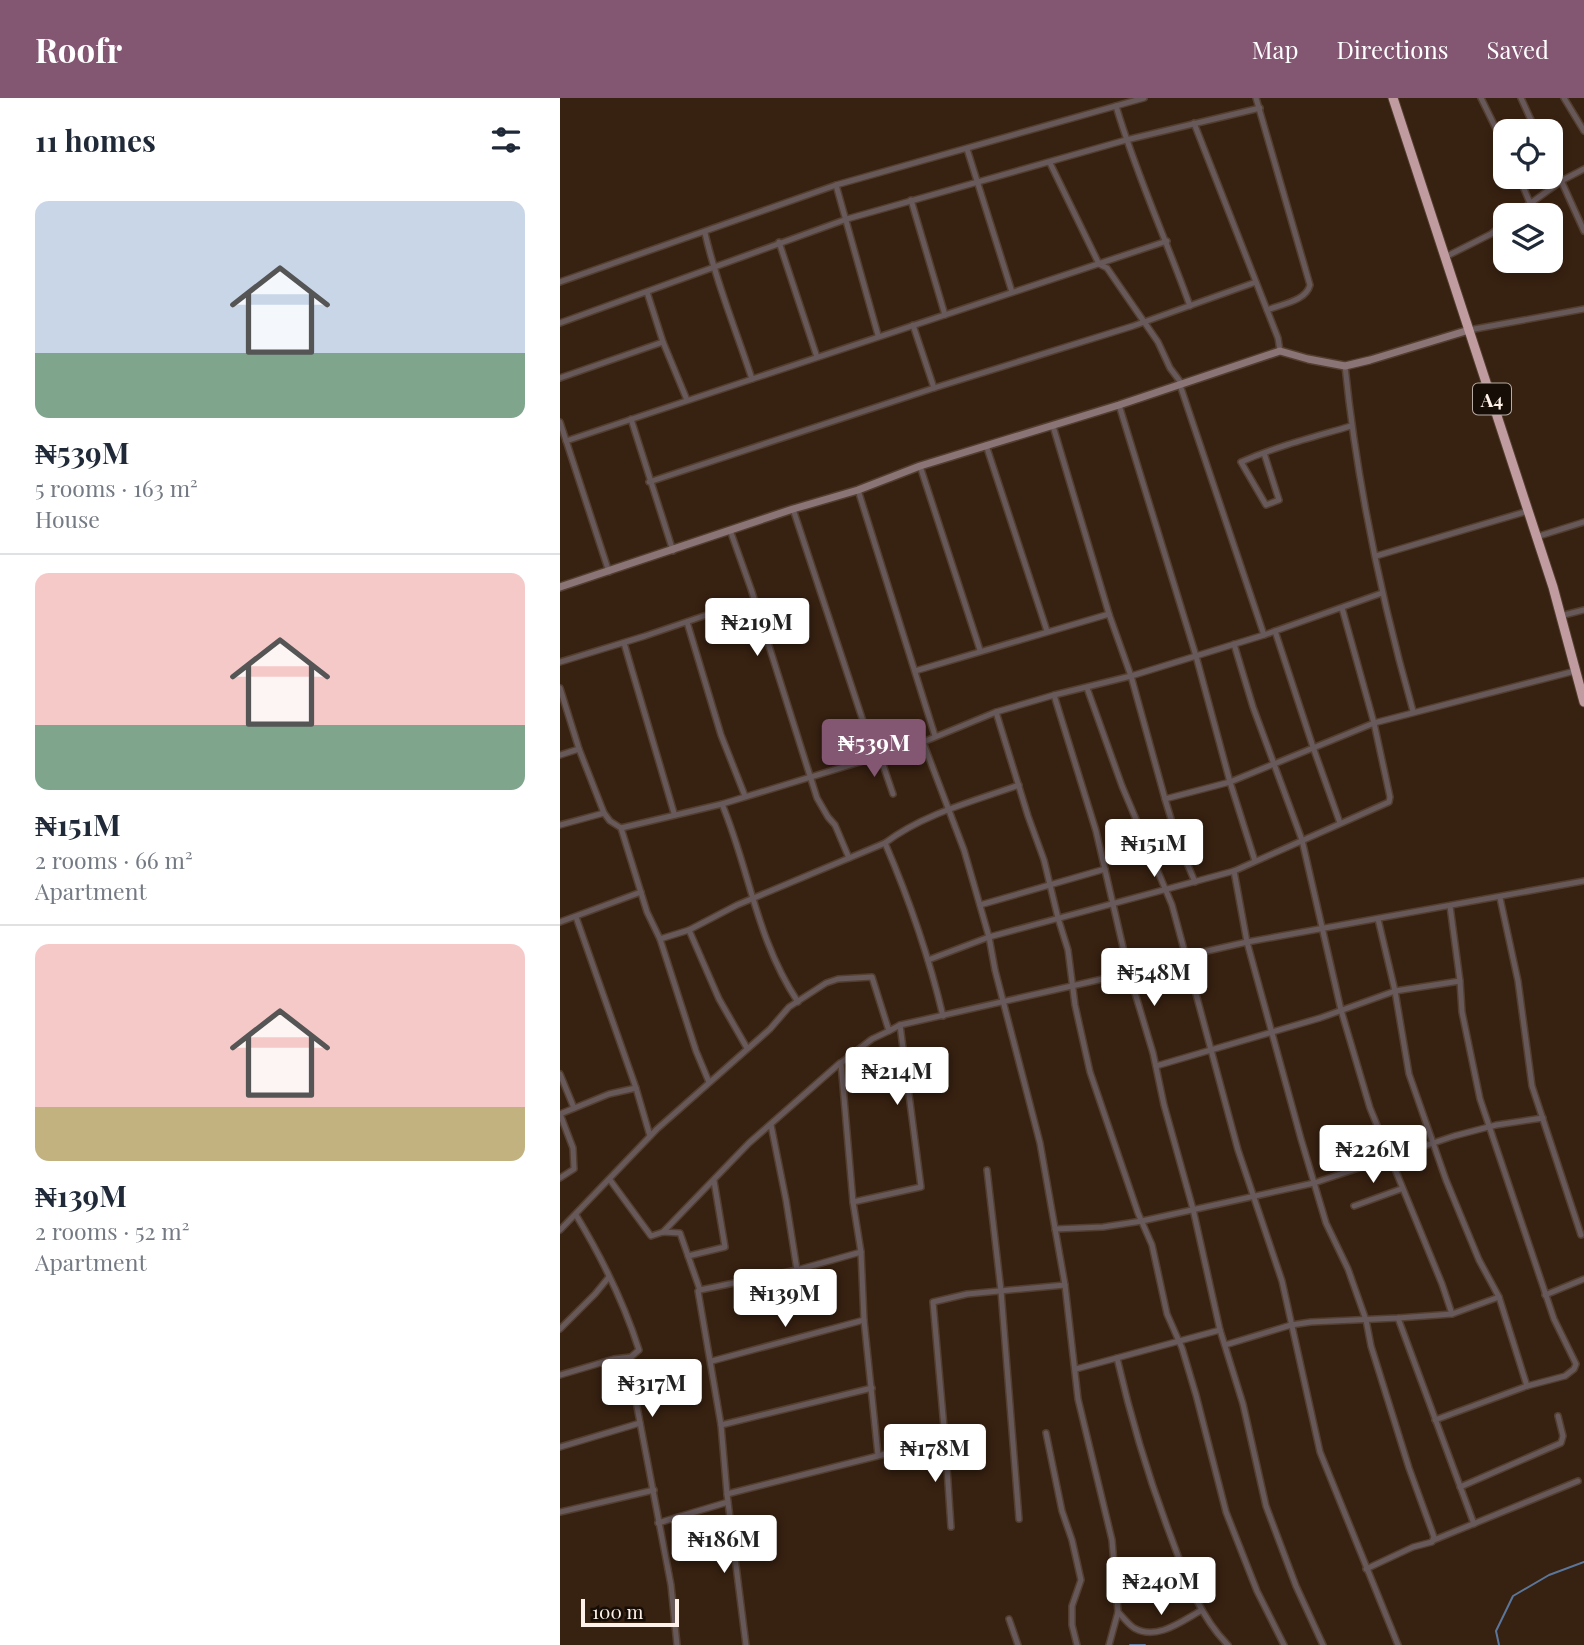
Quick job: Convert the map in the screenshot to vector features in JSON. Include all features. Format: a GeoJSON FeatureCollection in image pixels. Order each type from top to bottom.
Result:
{"type":"FeatureCollection","features":[{"type":"Feature","properties":{"kind":"highway","name":"A4"},"geometry":{"type":"LineString","coordinates":[[1393,98],[1528,511],[1584,702]]}},
{"type":"Feature","properties":{"kind":"street"},"geometry":{"type":"LineString","coordinates":[[560,282],[836,185],[1144,98]]}},
{"type":"Feature","properties":{"kind":"street"},"geometry":{"type":"LineString","coordinates":[[1256,98],[1310,285],[1303,297],[1268,310]]}},
{"type":"Feature","properties":{"kind":"street"},"geometry":{"type":"LineString","coordinates":[[1483,98],[1493,120]]}},
{"type":"Feature","properties":{"kind":"street"},"geometry":{"type":"LineString","coordinates":[[1521,98],[1531,119]]}},
{"type":"Feature","properties":{"kind":"street"},"geometry":{"type":"LineString","coordinates":[[1563,98],[1584,131]]}},
{"type":"Feature","properties":{"kind":"street"},"geometry":{"type":"LineString","coordinates":[[1116,106],[1126,141],[1167,241],[1189,306]]}},
{"type":"Feature","properties":{"kind":"street"},"geometry":{"type":"LineString","coordinates":[[560,323],[847,219],[1126,141],[1260,108]]}},
{"type":"Feature","properties":{"kind":"street"},"geometry":{"type":"LineString","coordinates":[[1576,117],[1584,111]]}},
{"type":"Feature","properties":{"kind":"street"},"geometry":{"type":"LineString","coordinates":[[1194,123],[1268,310],[1280,351]]}},
{"type":"Feature","properties":{"kind":"street"},"geometry":{"type":"LineString","coordinates":[[967,149],[1012,292]]}},
{"type":"Feature","properties":{"kind":"street"},"geometry":{"type":"LineString","coordinates":[[1050,163],[1099,264],[1107,268],[1164,351],[1170,368],[1181,384],[1264,635]]}},
{"type":"Feature","properties":{"kind":"street"},"geometry":{"type":"LineString","coordinates":[[1584,169],[1563,180],[1584,231]]}},
{"type":"Feature","properties":{"kind":"street"},"geometry":{"type":"LineString","coordinates":[[836,185],[878,335]]}},
{"type":"Feature","properties":{"kind":"street"},"geometry":{"type":"LineString","coordinates":[[1524,189],[1530,203],[1550,189]]}},
{"type":"Feature","properties":{"kind":"street"},"geometry":{"type":"LineString","coordinates":[[911,200],[945,315]]}},
{"type":"Feature","properties":{"kind":"street"},"geometry":{"type":"LineString","coordinates":[[1444,257],[1493,232]]}},
{"type":"Feature","properties":{"kind":"street"},"geometry":{"type":"LineString","coordinates":[[705,233],[713,267],[723,289],[752,379]]}},
{"type":"Feature","properties":{"kind":"street"},"geometry":{"type":"LineString","coordinates":[[566,440],[1167,241]]}},
{"type":"Feature","properties":{"kind":"street"},"geometry":{"type":"LineString","coordinates":[[779,242],[817,357]]}},
{"type":"Feature","properties":{"kind":"street"},"geometry":{"type":"LineString","coordinates":[[649,482],[934,387],[1144,322],[1256,282]]}},
{"type":"Feature","properties":{"kind":"street"},"geometry":{"type":"LineString","coordinates":[[647,292],[663,342],[687,400]]}},
{"type":"Feature","properties":{"kind":"street"},"geometry":{"type":"LineString","coordinates":[[560,587],[858,490],[920,466],[1119,405],[1280,351],[1345,366],[1469,330],[1584,309]]}},
{"type":"Feature","properties":{"kind":"street"},"geometry":{"type":"LineString","coordinates":[[914,325],[934,387]]}},
{"type":"Feature","properties":{"kind":"street"},"geometry":{"type":"LineString","coordinates":[[560,378],[663,342]]}},
{"type":"Feature","properties":{"kind":"street"},"geometry":{"type":"LineString","coordinates":[[1345,366],[1351,426],[1366,513],[1382,593],[1413,712]]}},
{"type":"Feature","properties":{"kind":"street"},"geometry":{"type":"LineString","coordinates":[[1119,405],[1255,861]]}},
{"type":"Feature","properties":{"kind":"street"},"geometry":{"type":"LineString","coordinates":[[631,419],[673,551]]}},
{"type":"Feature","properties":{"kind":"street"},"geometry":{"type":"LineString","coordinates":[[560,422],[609,572]]}},
{"type":"Feature","properties":{"kind":"street"},"geometry":{"type":"LineString","coordinates":[[1053,426],[1109,614],[1131,676],[1178,842],[1195,881]]}},
{"type":"Feature","properties":{"kind":"street"},"geometry":{"type":"LineString","coordinates":[[1264,453],[1279,500],[1266,505],[1241,462],[1264,453],[1351,426]]}},
{"type":"Feature","properties":{"kind":"street"},"geometry":{"type":"LineString","coordinates":[[986,445],[1047,631]]}},
{"type":"Feature","properties":{"kind":"street"},"geometry":{"type":"LineString","coordinates":[[920,466],[981,650]]}},
{"type":"Feature","properties":{"kind":"street"},"geometry":{"type":"LineString","coordinates":[[858,490],[936,736]]}},
{"type":"Feature","properties":{"kind":"street"},"geometry":{"type":"LineString","coordinates":[[793,509],[861,713],[873,758]]}},
{"type":"Feature","properties":{"kind":"street"},"geometry":{"type":"LineString","coordinates":[[1376,556],[1528,511]]}},
{"type":"Feature","properties":{"kind":"street"},"geometry":{"type":"LineString","coordinates":[[1536,537],[1584,522]]}},
{"type":"Feature","properties":{"kind":"street"},"geometry":{"type":"LineString","coordinates":[[730,530],[817,798],[835,825],[849,858]]}},
{"type":"Feature","properties":{"kind":"street"},"geometry":{"type":"LineString","coordinates":[[621,828],[722,804],[880,756],[923,742],[996,712],[1196,656],[1382,593]]}},
{"type":"Feature","properties":{"kind":"street"},"geometry":{"type":"LineString","coordinates":[[560,662],[727,608]]}},
{"type":"Feature","properties":{"kind":"street"},"geometry":{"type":"LineString","coordinates":[[928,960],[989,937],[1234,871],[1389,802],[1374,723],[1342,608]]}},
{"type":"Feature","properties":{"kind":"street"},"geometry":{"type":"LineString","coordinates":[[1559,616],[1584,610]]}},
{"type":"Feature","properties":{"kind":"street"},"geometry":{"type":"LineString","coordinates":[[915,671],[1109,614]]}},
{"type":"Feature","properties":{"kind":"street"},"geometry":{"type":"LineString","coordinates":[[687,622],[721,736],[745,796]]}},
{"type":"Feature","properties":{"kind":"street"},"geometry":{"type":"LineString","coordinates":[[1275,631],[1312,747],[1340,822]]}},
{"type":"Feature","properties":{"kind":"street"},"geometry":{"type":"LineString","coordinates":[[624,643],[674,814]]}},
{"type":"Feature","properties":{"kind":"street"},"geometry":{"type":"LineString","coordinates":[[1234,644],[1253,707],[1302,840],[1341,1010],[1370,1108],[1388,1159],[1429,1252],[1452,1314]]}},
{"type":"Feature","properties":{"kind":"street"},"geometry":{"type":"LineString","coordinates":[[1165,799],[1230,782],[1374,723],[1576,671]]}},
{"type":"Feature","properties":{"kind":"street"},"geometry":{"type":"LineString","coordinates":[[560,688],[579,749],[604,813],[621,828],[647,912],[660,939],[696,1051],[709,1082]]}},
{"type":"Feature","properties":{"kind":"street"},"geometry":{"type":"LineString","coordinates":[[1087,688],[1122,786],[1166,890],[1209,1049],[1253,1196],[1282,1281],[1320,1452],[1398,1645]]}},
{"type":"Feature","properties":{"kind":"street"},"geometry":{"type":"LineString","coordinates":[[1054,695],[1096,831],[1129,973],[1193,1209],[1220,1330],[1243,1404],[1266,1506],[1296,1586],[1323,1645]]}},
{"type":"Feature","properties":{"kind":"street"},"geometry":{"type":"LineString","coordinates":[[996,712],[1068,950],[1075,1005],[1090,1072],[1152,1245],[1167,1314],[1179,1340],[1196,1395],[1226,1512],[1257,1591],[1284,1645]]}},
{"type":"Feature","properties":{"kind":"street"},"geometry":{"type":"LineString","coordinates":[[923,742],[950,809],[980,905],[1040,1143],[1065,1285],[1078,1399],[1112,1540],[1118,1612],[1109,1645]]}},
{"type":"Feature","properties":{"kind":"street"},"geometry":{"type":"LineString","coordinates":[[560,755],[579,749]]}},
{"type":"Feature","properties":{"kind":"street"},"geometry":{"type":"LineString","coordinates":[[880,756],[893,794]]}},
{"type":"Feature","properties":{"kind":"street"},"geometry":{"type":"LineString","coordinates":[[660,939],[690,930],[751,899],[884,843],[900,831],[950,809],[1019,785]]}},
{"type":"Feature","properties":{"kind":"street"},"geometry":{"type":"LineString","coordinates":[[722,804],[734,831],[751,899],[783,979],[798,1002]]}},
{"type":"Feature","properties":{"kind":"street"},"geometry":{"type":"LineString","coordinates":[[560,825],[604,813]]}},
{"type":"Feature","properties":{"kind":"street"},"geometry":{"type":"LineString","coordinates":[[884,843],[905,889],[943,1016]]}},
{"type":"Feature","properties":{"kind":"street"},"geometry":{"type":"LineString","coordinates":[[980,905],[1105,869]]}},
{"type":"Feature","properties":{"kind":"street"},"geometry":{"type":"LineString","coordinates":[[1234,871],[1247,943],[1314,1183],[1326,1223],[1348,1269],[1366,1320],[1371,1346],[1434,1540]]}},
{"type":"Feature","properties":{"kind":"street"},"geometry":{"type":"LineString","coordinates":[[663,1232],[749,1143],[803,1094],[872,1039],[900,1025],[1247,943],[1584,881]]}},
{"type":"Feature","properties":{"kind":"street"},"geometry":{"type":"LineString","coordinates":[[560,922],[641,892]]}},
{"type":"Feature","properties":{"kind":"street"},"geometry":{"type":"LineString","coordinates":[[1500,898],[1518,981],[1532,1086],[1581,1235]]}},
{"type":"Feature","properties":{"kind":"street"},"geometry":{"type":"LineString","coordinates":[[1435,1420],[1527,1386],[1565,1376],[1576,1364],[1545,1295],[1480,1099],[1462,1013],[1461,981],[1450,906]]}},
{"type":"Feature","properties":{"kind":"street"},"geometry":{"type":"LineString","coordinates":[[576,917],[636,1088],[650,1136]]}},
{"type":"Feature","properties":{"kind":"street"},"geometry":{"type":"LineString","coordinates":[[1378,919],[1395,991],[1409,1074],[1433,1145],[1479,1260],[1499,1297],[1527,1386]]}},
{"type":"Feature","properties":{"kind":"street"},"geometry":{"type":"LineString","coordinates":[[690,930],[719,999],[747,1048]]}},
{"type":"Feature","properties":{"kind":"street"},"geometry":{"type":"LineString","coordinates":[[560,1230],[650,1136],[770,1029],[789,1007],[826,983],[838,979],[872,977],[889,1031]]}},
{"type":"Feature","properties":{"kind":"street"},"geometry":{"type":"LineString","coordinates":[[1156,1066],[1395,991],[1461,981]]}},
{"type":"Feature","properties":{"kind":"street"},"geometry":{"type":"LineString","coordinates":[[853,1202],[921,1187],[900,1025]]}},
{"type":"Feature","properties":{"kind":"street"},"geometry":{"type":"LineString","coordinates":[[841,1063],[853,1202],[861,1252],[864,1320],[878,1455]]}},
{"type":"Feature","properties":{"kind":"street"},"geometry":{"type":"LineString","coordinates":[[560,1074],[574,1108]]}},
{"type":"Feature","properties":{"kind":"street"},"geometry":{"type":"LineString","coordinates":[[560,1178],[574,1169],[573,1148],[560,1114],[609,1094],[636,1088]]}},
{"type":"Feature","properties":{"kind":"street"},"geometry":{"type":"LineString","coordinates":[[1055,1229],[1103,1227],[1142,1221],[1314,1183],[1489,1127],[1543,1118]]}},
{"type":"Feature","properties":{"kind":"street"},"geometry":{"type":"LineString","coordinates":[[771,1125],[797,1270]]}},
{"type":"Feature","properties":{"kind":"street"},"geometry":{"type":"LineString","coordinates":[[987,1170],[1001,1291],[1019,1519]]}},
{"type":"Feature","properties":{"kind":"street"},"geometry":{"type":"LineString","coordinates":[[610,1180],[651,1236],[663,1232],[680,1233],[700,1290],[698,1291],[721,1425],[746,1645]]}},
{"type":"Feature","properties":{"kind":"street"},"geometry":{"type":"LineString","coordinates":[[688,1256],[725,1247],[714,1181]]}},
{"type":"Feature","properties":{"kind":"street"},"geometry":{"type":"LineString","coordinates":[[1354,1206],[1401,1189]]}},
{"type":"Feature","properties":{"kind":"street"},"geometry":{"type":"LineString","coordinates":[[560,1375],[614,1359],[631,1357],[639,1350],[609,1277],[576,1215]]}},
{"type":"Feature","properties":{"kind":"street"},"geometry":{"type":"LineString","coordinates":[[700,1290],[797,1270],[861,1252]]}},
{"type":"Feature","properties":{"kind":"street"},"geometry":{"type":"LineString","coordinates":[[560,1329],[596,1294],[609,1277]]}},
{"type":"Feature","properties":{"kind":"street"},"geometry":{"type":"LineString","coordinates":[[1545,1295],[1584,1279]]}},
{"type":"Feature","properties":{"kind":"street"},"geometry":{"type":"LineString","coordinates":[[951,1527],[933,1302],[967,1294],[1065,1285]]}},
{"type":"Feature","properties":{"kind":"street"},"geometry":{"type":"LineString","coordinates":[[1225,1345],[1311,1321],[1452,1314],[1499,1297]]}},
{"type":"Feature","properties":{"kind":"street"},"geometry":{"type":"LineString","coordinates":[[1398,1318],[1474,1524]]}},
{"type":"Feature","properties":{"kind":"street"},"geometry":{"type":"LineString","coordinates":[[712,1361],[864,1320]]}},
{"type":"Feature","properties":{"kind":"street"},"geometry":{"type":"LineString","coordinates":[[1076,1369],[1220,1330]]}},
{"type":"Feature","properties":{"kind":"street"},"geometry":{"type":"LineString","coordinates":[[631,1357],[634,1391],[671,1585],[677,1645]]}},
{"type":"Feature","properties":{"kind":"street"},"geometry":{"type":"LineString","coordinates":[[1117,1358],[1152,1489],[1188,1584],[1213,1629],[1228,1645]]}},
{"type":"Feature","properties":{"kind":"street"},"geometry":{"type":"LineString","coordinates":[[721,1425],[872,1388]]}},
{"type":"Feature","properties":{"kind":"street"},"geometry":{"type":"LineString","coordinates":[[1461,1488],[1561,1443],[1563,1436],[1558,1416]]}},
{"type":"Feature","properties":{"kind":"street"},"geometry":{"type":"LineString","coordinates":[[560,1447],[640,1423]]}},
{"type":"Feature","properties":{"kind":"street"},"geometry":{"type":"LineString","coordinates":[[1046,1433],[1062,1511],[1082,1580],[1072,1606],[1077,1645]]}},
{"type":"Feature","properties":{"kind":"street"},"geometry":{"type":"LineString","coordinates":[[727,1494],[945,1439]]}},
{"type":"Feature","properties":{"kind":"street"},"geometry":{"type":"LineString","coordinates":[[1366,1569],[1578,1481]]}},
{"type":"Feature","properties":{"kind":"street"},"geometry":{"type":"LineString","coordinates":[[560,1512],[654,1490]]}},
{"type":"Feature","properties":{"kind":"street"},"geometry":{"type":"LineString","coordinates":[[658,1522],[728,1502]]}},
{"type":"Feature","properties":{"kind":"street"},"geometry":{"type":"LineString","coordinates":[[1118,1612],[1133,1627],[1149,1633],[1167,1629],[1202,1610]]}},
{"type":"Feature","properties":{"kind":"street"},"geometry":{"type":"LineString","coordinates":[[1009,1619],[1018,1645]]}},
{"type":"Feature","properties":{"kind":"waterway"},"geometry":{"type":"LineString","coordinates":[[1499,1645],[1496,1631],[1513,1596],[1549,1575],[1584,1562]]}},
{"type":"Feature","properties":{"kind":"waterway"},"geometry":{"type":"LineString","coordinates":[[1130,1645],[1145,1645]]}}]}
